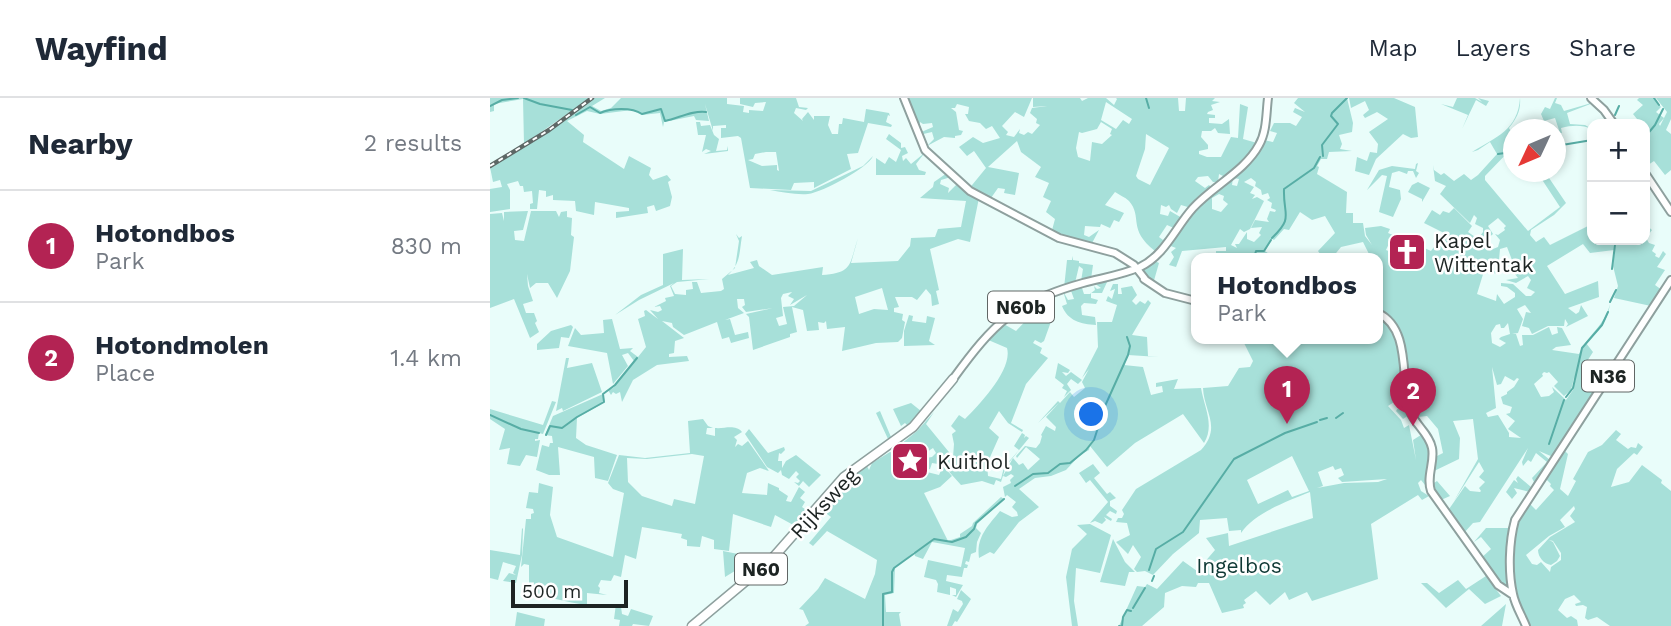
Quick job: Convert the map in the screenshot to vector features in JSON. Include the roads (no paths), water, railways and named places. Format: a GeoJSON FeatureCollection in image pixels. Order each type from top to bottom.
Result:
{"type":"FeatureCollection","features":[{"type":"Feature","properties":{"kind":"highway","name":"Rijksweg"},"geometry":{"type":"LineString","coordinates":[[695,626],[771,560],[839,482],[913,427],[953,379]]}},
{"type":"Feature","properties":{"kind":"main road"},"geometry":{"type":"LineString","coordinates":[[904,98],[925,150],[970,191],[1059,238],[1104,249],[1125,260],[1165,293],[1191,300]]}},
{"type":"Feature","properties":{"kind":"main road","name":"N60b"},"geometry":{"type":"LineString","coordinates":[[1136,269],[1160,252],[1194,207],[1256,150],[1264,132],[1268,98]]}},
{"type":"Feature","properties":{"kind":"main road"},"geometry":{"type":"LineString","coordinates":[[1591,98],[1610,119]]}},
{"type":"Feature","properties":{"kind":"main road"},"geometry":{"type":"LineString","coordinates":[[1650,180],[1671,212]]}},
{"type":"Feature","properties":{"kind":"main road","name":"Rijksweg"},"geometry":{"type":"LineString","coordinates":[[953,379],[979,343],[1014,310],[1075,285],[1136,269]]}},
{"type":"Feature","properties":{"kind":"main road","name":"N36"},"geometry":{"type":"LineString","coordinates":[[1526,626],[1512,591],[1511,539],[1517,516],[1671,281]]}},
{"type":"Feature","properties":{"kind":"main road"},"geometry":{"type":"LineString","coordinates":[[1383,316],[1396,330],[1410,411],[1431,443],[1433,452],[1430,489],[1496,582],[1512,591]]}},
{"type":"Feature","properties":{"kind":"waterway"},"geometry":{"type":"LineString","coordinates":[[490,106],[502,100],[518,98]]}},
{"type":"Feature","properties":{"kind":"waterway"},"geometry":{"type":"LineString","coordinates":[[524,98],[572,110]]}},
{"type":"Feature","properties":{"kind":"waterway"},"geometry":{"type":"LineString","coordinates":[[1146,98],[1149,108]]}},
{"type":"Feature","properties":{"kind":"waterway"},"geometry":{"type":"LineString","coordinates":[[1323,156],[1322,145],[1338,124],[1331,116],[1332,113],[1347,98]]}},
{"type":"Feature","properties":{"kind":"waterway"},"geometry":{"type":"LineString","coordinates":[[1654,98],[1659,105]]}},
{"type":"Feature","properties":{"kind":"waterway"},"geometry":{"type":"LineString","coordinates":[[1615,115],[1619,106]]}},
{"type":"Feature","properties":{"kind":"waterway"},"geometry":{"type":"LineString","coordinates":[[576,115],[590,107],[600,113],[621,109],[642,114],[661,109],[665,121],[691,113],[706,112]]}},
{"type":"Feature","properties":{"kind":"waterway"},"geometry":{"type":"LineString","coordinates":[[1650,131],[1663,109]]}},
{"type":"Feature","properties":{"kind":"waterway"},"geometry":{"type":"LineString","coordinates":[[1566,144],[1587,141]]}},
{"type":"Feature","properties":{"kind":"waterway"},"geometry":{"type":"LineString","coordinates":[[1498,154],[1503,153]]}},
{"type":"Feature","properties":{"kind":"waterway"},"geometry":{"type":"LineString","coordinates":[[1272,238],[1283,225],[1286,216],[1284,189],[1314,168],[1320,157]]}},
{"type":"Feature","properties":{"kind":"waterway"},"geometry":{"type":"LineString","coordinates":[[1255,253],[1264,251],[1271,240]]}},
{"type":"Feature","properties":{"kind":"waterway"},"geometry":{"type":"LineString","coordinates":[[1612,269],[1615,245]]}},
{"type":"Feature","properties":{"kind":"waterway"},"geometry":{"type":"LineString","coordinates":[[1610,302],[1616,290]]}},
{"type":"Feature","properties":{"kind":"waterway"},"geometry":{"type":"LineString","coordinates":[[1566,397],[1573,388],[1582,348],[1602,325],[1608,312]]}},
{"type":"Feature","properties":{"kind":"waterway"},"geometry":{"type":"LineString","coordinates":[[1015,486],[1033,474],[1048,473],[1060,464],[1070,463],[1094,440],[1105,406],[1128,355],[1130,346],[1127,337]]}},
{"type":"Feature","properties":{"kind":"waterway"},"geometry":{"type":"LineString","coordinates":[[546,435],[550,426],[562,428],[604,402],[603,394],[615,385],[637,358]]}},
{"type":"Feature","properties":{"kind":"waterway"},"geometry":{"type":"LineString","coordinates":[[1549,444],[1564,400]]}},
{"type":"Feature","properties":{"kind":"waterway"},"geometry":{"type":"LineString","coordinates":[[1336,418],[1343,413]]}},
{"type":"Feature","properties":{"kind":"waterway"},"geometry":{"type":"LineString","coordinates":[[490,415],[521,429],[539,433]]}},
{"type":"Feature","properties":{"kind":"waterway"},"geometry":{"type":"LineString","coordinates":[[1320,420],[1327,418]]}},
{"type":"Feature","properties":{"kind":"waterway"},"geometry":{"type":"LineString","coordinates":[[1149,570],[1156,549],[1183,532],[1234,459],[1285,433],[1317,422]]}},
{"type":"Feature","properties":{"kind":"waterway"},"geometry":{"type":"LineString","coordinates":[[883,626],[883,594],[892,592],[894,568],[934,539],[952,542],[966,537],[976,523],[1004,499]]}},
{"type":"Feature","properties":{"kind":"waterway"},"geometry":{"type":"LineString","coordinates":[[1152,581],[1154,576]]}},
{"type":"Feature","properties":{"kind":"waterway"},"geometry":{"type":"LineString","coordinates":[[1133,608],[1145,588]]}},
{"type":"Feature","properties":{"kind":"waterway"},"geometry":{"type":"LineString","coordinates":[[1122,626],[1127,610],[1131,611]]}},
{"type":"Feature","properties":{"kind":"railway"},"geometry":{"type":"LineString","coordinates":[[490,166],[549,130],[592,98]]}},
{"type":"Feature","properties":{"kind":"place","name":"Kapel Wittentak"},"geometry":{"type":"Point","coordinates":[1407,252]}},
{"type":"Feature","properties":{"kind":"place","name":"Hotondbos"},"geometry":{"type":"Point","coordinates":[1287,424]}},
{"type":"Feature","properties":{"kind":"place","name":"Hotondmolen"},"geometry":{"type":"Point","coordinates":[1413,426]}},
{"type":"Feature","properties":{"kind":"place","name":"Kuithol"},"geometry":{"type":"Point","coordinates":[910,461]}},
{"type":"Feature","properties":{"kind":"park label","name":"Ingelbos"},"geometry":{"type":"Point","coordinates":[1239,565]}}]}
